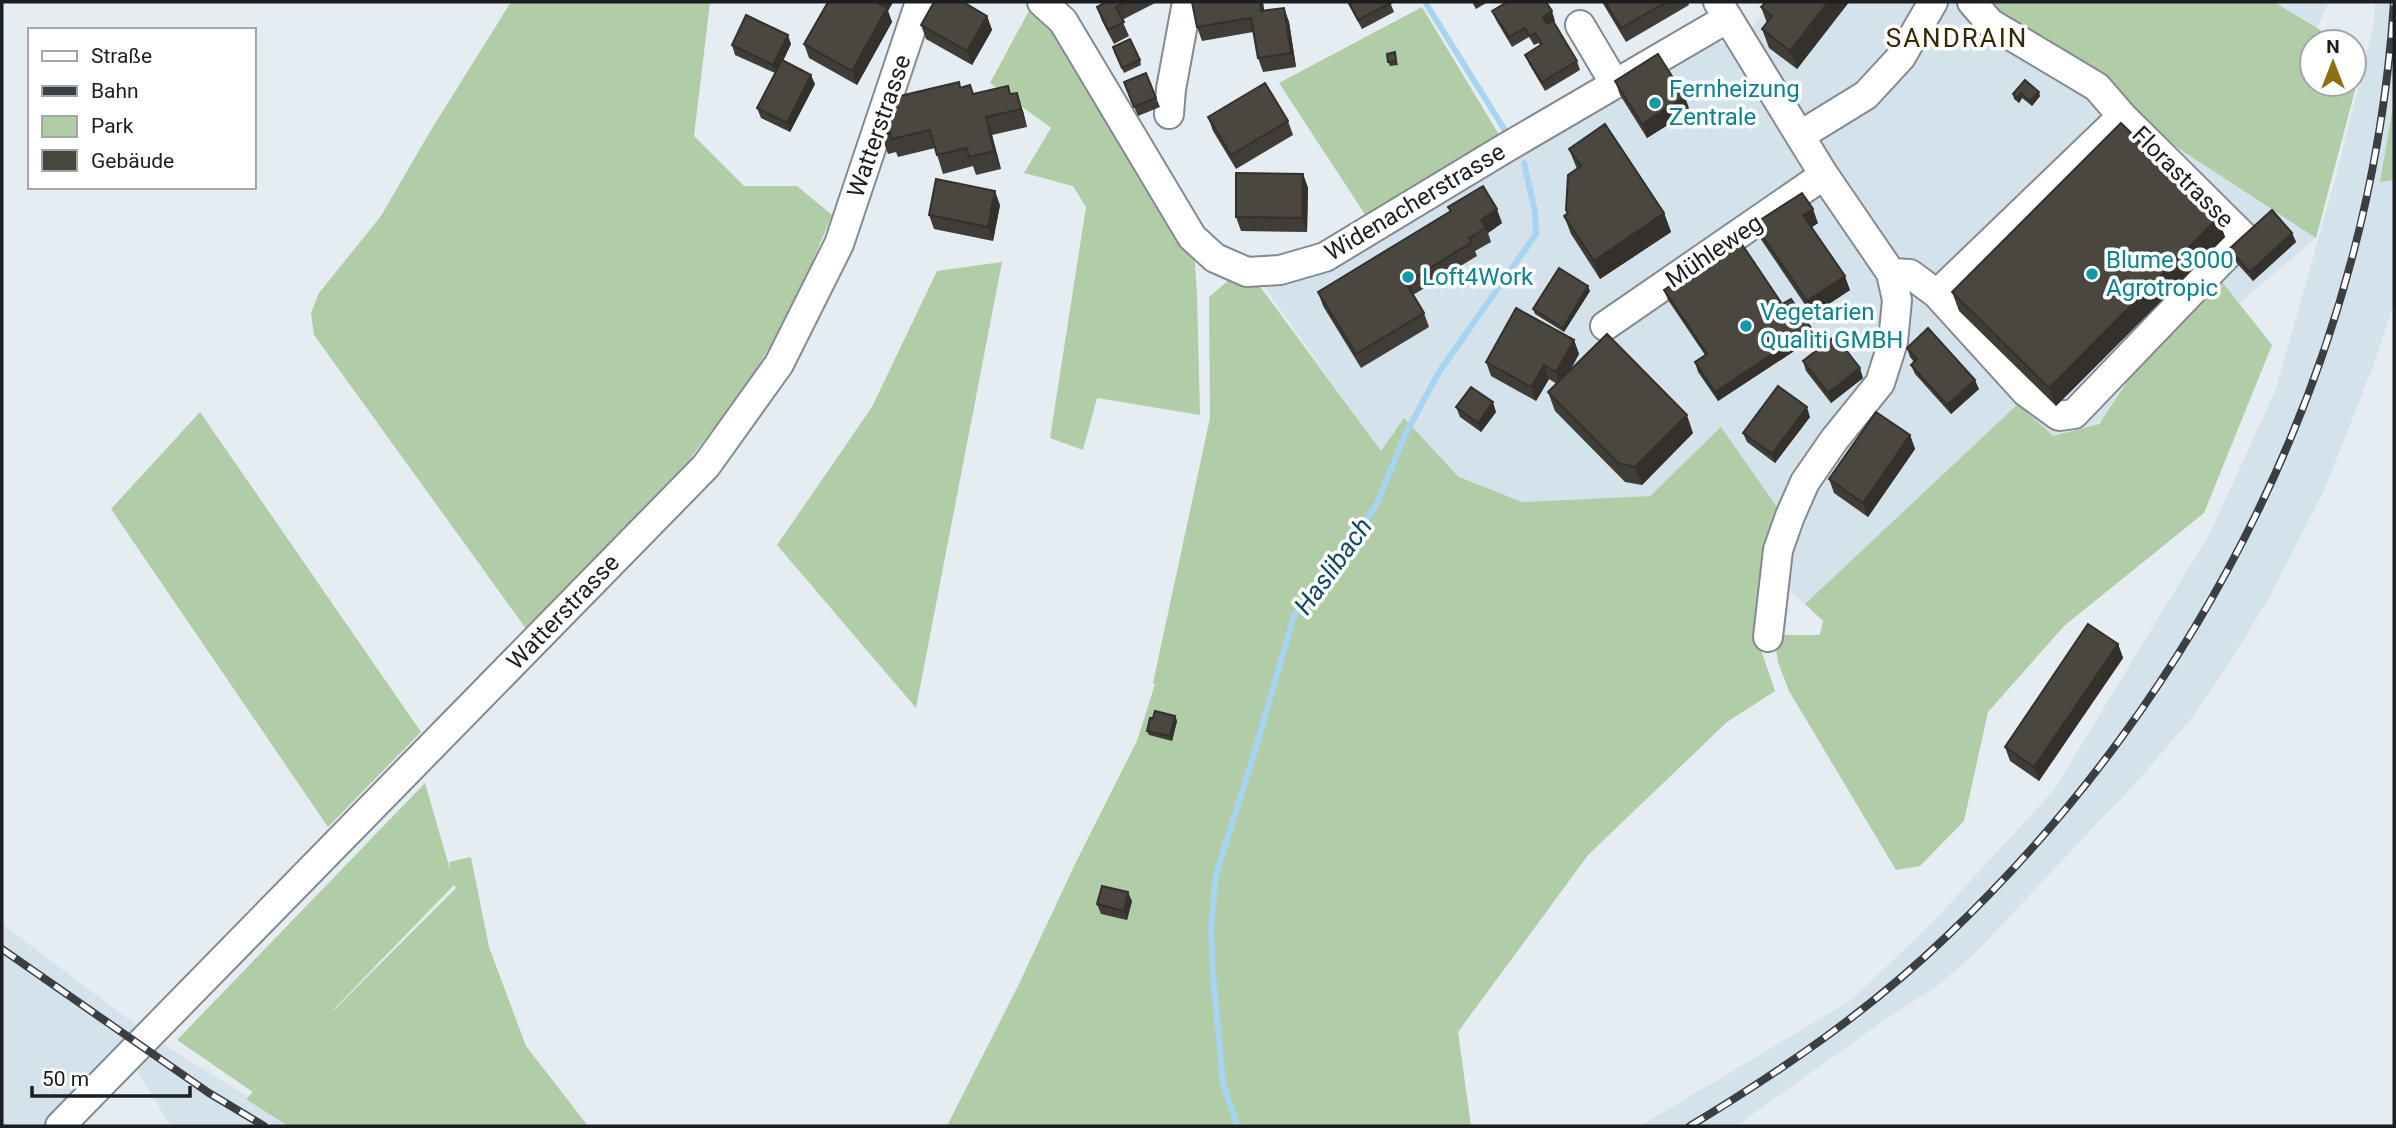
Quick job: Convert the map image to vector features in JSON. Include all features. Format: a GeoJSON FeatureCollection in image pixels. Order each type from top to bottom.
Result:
{"type":"FeatureCollection","features":[{"type":"Feature","properties":{"kind":"street","name":"Watterstrasse"},"geometry":{"type":"LineString","coordinates":[[60,1126],[706,466],[779,363],[839,244],[920,2]]}},
{"type":"Feature","properties":{"kind":"street","name":"Widenacherstrasse"},"geometry":{"type":"LineString","coordinates":[[1042,2],[1063,21],[1192,237],[1214,258],[1247,272],[1280,270],[1325,257],[1615,84],[1723,10]]}},
{"type":"Feature","properties":{"kind":"street"},"geometry":{"type":"LineString","coordinates":[[1169,114],[1186,2]]}},
{"type":"Feature","properties":{"kind":"street"},"geometry":{"type":"LineString","coordinates":[[1801,135],[1866,95],[1901,57],[1933,2]]}},
{"type":"Feature","properties":{"kind":"street","name":"Florastrasse"},"geometry":{"type":"LineString","coordinates":[[1891,273],[1910,274],[1937,294],[2026,392],[2059,416],[2074,414],[2244,237],[2122,116],[2097,86],[1990,23],[1972,2]]}},
{"type":"Feature","properties":{"kind":"street"},"geometry":{"type":"LineString","coordinates":[[1723,10],[1824,175],[1891,273],[1897,300],[1893,342],[1881,383],[1834,440],[1805,482],[1778,550],[1768,637]]}},
{"type":"Feature","properties":{"kind":"street"},"geometry":{"type":"LineString","coordinates":[[1580,25],[1615,84]]}},
{"type":"Feature","properties":{"kind":"street"},"geometry":{"type":"LineString","coordinates":[[1937,294],[2122,116]]}},
{"type":"Feature","properties":{"kind":"street","name":"Mühleweg"},"geometry":{"type":"LineString","coordinates":[[1605,326],[1824,175]]}},
{"type":"Feature","properties":{"kind":"shaded area"},"geometry":{"type":"Polygon","coordinates":[[[1771,2],[1988,2],[2316,238],[2067,449],[2018,405],[1805,604],[1783,586],[1798,535],[1722,429],[1650,496],[1522,502],[1461,478],[1404,418],[1381,452],[1260,281],[1709,39],[1736,48],[1771,2]]]}},
{"type":"Feature","properties":{"kind":"shaded area"},"geometry":{"type":"Polygon","coordinates":[[[2274,2],[2329,2],[2317,28],[2274,2]]]}},
{"type":"Feature","properties":{"kind":"shaded area"},"geometry":{"type":"Polygon","coordinates":[[[2375,2],[2394,2],[2394,303],[2373,366],[2325,488],[2270,596],[2230,662],[2191,719],[2140,778],[1974,954],[1937,986],[1880,1023],[1736,1126],[1640,1126],[1850,1001],[1930,925],[2054,790],[2210,533],[2276,389],[2356,98],[2368,98],[2368,48],[2374,24],[2375,2]]]}},
{"type":"Feature","properties":{"kind":"shaded area"},"geometry":{"type":"Polygon","coordinates":[[[2,924],[159,1042],[296,1126],[171,1126],[135,1068],[77,1126],[2,1126],[2,924]]]}},
{"type":"Feature","properties":{"kind":"green space"},"geometry":{"type":"Polygon","coordinates":[[[511,2],[710,2],[694,136],[744,186],[797,186],[832,215],[793,308],[750,380],[690,459],[527,630],[314,335],[311,313],[319,293],[381,216],[511,2]]]}},
{"type":"Feature","properties":{"kind":"green space"},"geometry":{"type":"Polygon","coordinates":[[[1982,2],[2274,2],[2317,28],[2298,28],[2298,98],[2353,98],[2316,238],[2149,129],[1982,2]]]}},
{"type":"Feature","properties":{"kind":"green space"},"geometry":{"type":"Polygon","coordinates":[[[1031,7],[1058,29],[1194,249],[1200,415],[1097,398],[1083,450],[1050,438],[1086,207],[1073,186],[1024,173],[1051,128],[990,83],[1031,7]]]}},
{"type":"Feature","properties":{"kind":"green space"},"geometry":{"type":"Polygon","coordinates":[[[1422,7],[1501,138],[1368,219],[1279,83],[1422,7]]]}},
{"type":"Feature","properties":{"kind":"green space"},"geometry":{"type":"Polygon","coordinates":[[[2394,100],[2394,180],[2380,182],[2394,100]]]}},
{"type":"Feature","properties":{"kind":"green space"},"geometry":{"type":"Polygon","coordinates":[[[1002,262],[916,708],[777,545],[872,407],[937,271],[1002,262]]]}},
{"type":"Feature","properties":{"kind":"green space"},"geometry":{"type":"Polygon","coordinates":[[[1231,278],[1256,281],[1381,451],[1404,418],[1459,477],[1522,502],[1650,496],[1721,427],[1780,511],[1760,647],[1775,691],[1727,722],[1588,855],[1458,1032],[1471,1126],[947,1126],[1137,741],[1155,684],[1153,683],[1210,418],[1209,297],[1231,278]]]}},
{"type":"Feature","properties":{"kind":"green space"},"geometry":{"type":"Polygon","coordinates":[[[2219,278],[2272,345],[2204,513],[2064,626],[1988,712],[1964,821],[1920,866],[1896,870],[1789,691],[1778,662],[1774,635],[1820,635],[1823,621],[1805,604],[2018,404],[2053,436],[2099,424],[2144,357],[2219,278]]]}},
{"type":"Feature","properties":{"kind":"green space"},"geometry":{"type":"Polygon","coordinates":[[[200,412],[421,732],[328,827],[111,509],[200,412]]]}},
{"type":"Feature","properties":{"kind":"green space"},"geometry":{"type":"Polygon","coordinates":[[[425,783],[451,873],[449,862],[471,857],[489,947],[526,1046],[588,1126],[288,1126],[246,1099],[253,1092],[177,1040],[425,783]],[[454,885],[334,1010],[456,888],[454,885]]]}},
{"type":"Feature","properties":{"kind":"building"},"geometry":{"type":"Polygon","coordinates":[[[828,2],[881,2],[879,4],[887,8],[852,71],[804,44],[828,2]]]}},
{"type":"Feature","properties":{"kind":"building"},"geometry":{"type":"Polygon","coordinates":[[[934,2],[963,2],[987,16],[967,51],[921,25],[934,2]]]}},
{"type":"Feature","properties":{"kind":"building"},"geometry":{"type":"Polygon","coordinates":[[[1103,2],[1125,2],[1116,7],[1124,22],[1108,30],[1097,7],[1103,2]]]}},
{"type":"Feature","properties":{"kind":"building"},"geometry":{"type":"Polygon","coordinates":[[[1192,2],[1260,2],[1261,11],[1284,8],[1291,53],[1258,58],[1251,18],[1197,27],[1192,2]]]}},
{"type":"Feature","properties":{"kind":"building"},"geometry":{"type":"Polygon","coordinates":[[[1349,2],[1390,2],[1391,3],[1358,20],[1349,2]]]}},
{"type":"Feature","properties":{"kind":"building"},"geometry":{"type":"Polygon","coordinates":[[[1507,2],[1546,2],[1552,11],[1543,17],[1547,24],[1553,21],[1577,61],[1542,82],[1525,55],[1542,44],[1535,33],[1530,36],[1525,28],[1509,37],[1492,11],[1507,2]]]}},
{"type":"Feature","properties":{"kind":"building"},"geometry":{"type":"Polygon","coordinates":[[[1605,2],[1666,2],[1621,28],[1605,2]]]}},
{"type":"Feature","properties":{"kind":"building"},"geometry":{"type":"Polygon","coordinates":[[[1766,2],[1828,2],[1790,51],[1762,29],[1772,16],[1761,7],[1766,2]]]}},
{"type":"Feature","properties":{"kind":"building"},"geometry":{"type":"Polygon","coordinates":[[[746,15],[788,35],[773,65],[732,45],[746,15]]]}},
{"type":"Feature","properties":{"kind":"building"},"geometry":{"type":"Polygon","coordinates":[[[1130,39],[1140,60],[1122,68],[1113,47],[1130,39]]]}},
{"type":"Feature","properties":{"kind":"building"},"geometry":{"type":"Polygon","coordinates":[[[1395,52],[1396,61],[1388,62],[1387,54],[1395,52]]]}},
{"type":"Feature","properties":{"kind":"building","name":"Fernheizung Zentrale"},"geometry":{"type":"Polygon","coordinates":[[[1658,54],[1685,97],[1642,124],[1615,81],[1658,54]]]}},
{"type":"Feature","properties":{"kind":"building"},"geometry":{"type":"Polygon","coordinates":[[[782,60],[811,75],[787,123],[757,108],[782,60]]]}},
{"type":"Feature","properties":{"kind":"building"},"geometry":{"type":"Polygon","coordinates":[[[1146,73],[1156,98],[1134,107],[1124,82],[1146,73]]]}},
{"type":"Feature","properties":{"kind":"building"},"geometry":{"type":"Polygon","coordinates":[[[2025,80],[2039,92],[2030,101],[2021,93],[2017,98],[2013,94],[2025,80]]]}},
{"type":"Feature","properties":{"kind":"building"},"geometry":{"type":"Polygon","coordinates":[[[959,82],[960,88],[970,85],[973,94],[1008,86],[1010,94],[1017,93],[1021,109],[986,117],[994,151],[969,157],[967,148],[937,155],[930,130],[892,139],[890,133],[881,135],[878,122],[887,120],[883,100],[959,82]]]}},
{"type":"Feature","properties":{"kind":"building"},"geometry":{"type":"Polygon","coordinates":[[[1265,83],[1288,121],[1231,155],[1208,117],[1265,83]]]}},
{"type":"Feature","properties":{"kind":"building","name":"Blume 3000 Agrotropic"},"geometry":{"type":"Polygon","coordinates":[[[2121,123],[2218,218],[2049,388],[1952,292],[2121,123]]]}},
{"type":"Feature","properties":{"kind":"building"},"geometry":{"type":"Polygon","coordinates":[[[1605,124],[1664,213],[1594,261],[1564,216],[1568,213],[1568,175],[1581,166],[1569,149],[1605,124]]]}},
{"type":"Feature","properties":{"kind":"building"},"geometry":{"type":"Polygon","coordinates":[[[1236,173],[1303,174],[1302,218],[1236,217],[1236,173]]]}},
{"type":"Feature","properties":{"kind":"building"},"geometry":{"type":"Polygon","coordinates":[[[936,179],[995,191],[988,227],[929,215],[936,179]]]}},
{"type":"Feature","properties":{"kind":"building","name":"Loft4Work"},"geometry":{"type":"Polygon","coordinates":[[[1483,186],[1497,209],[1481,220],[1486,228],[1469,238],[1472,242],[1406,283],[1424,313],[1356,354],[1318,292],[1451,211],[1448,207],[1483,186]]]}},
{"type":"Feature","properties":{"kind":"building"},"geometry":{"type":"Polygon","coordinates":[[[1802,193],[1813,209],[1803,215],[1845,276],[1807,301],[1754,224],[1802,193]]]}},
{"type":"Feature","properties":{"kind":"building"},"geometry":{"type":"Polygon","coordinates":[[[2272,210],[2292,233],[2250,272],[2229,249],[2272,210]]]}},
{"type":"Feature","properties":{"kind":"building","name":"Vegetarien Qualiti GMBH"},"geometry":{"type":"Polygon","coordinates":[[[1739,240],[1782,304],[1791,299],[1811,328],[1715,392],[1695,362],[1707,354],[1664,290],[1739,240]]]}},
{"type":"Feature","properties":{"kind":"building"},"geometry":{"type":"Polygon","coordinates":[[[1559,268],[1588,286],[1563,328],[1533,309],[1559,268]]]}},
{"type":"Feature","properties":{"kind":"building"},"geometry":{"type":"Polygon","coordinates":[[[1516,308],[1574,340],[1556,372],[1544,365],[1531,387],[1486,362],[1516,308]]]}},
{"type":"Feature","properties":{"kind":"building"},"geometry":{"type":"Polygon","coordinates":[[[1928,328],[1975,380],[1947,405],[1911,365],[1917,359],[1907,348],[1928,328]]]}},
{"type":"Feature","properties":{"kind":"building"},"geometry":{"type":"Polygon","coordinates":[[[1607,334],[1687,415],[1635,467],[1618,463],[1548,392],[1607,334]]]}},
{"type":"Feature","properties":{"kind":"building"},"geometry":{"type":"Polygon","coordinates":[[[1835,336],[1860,368],[1828,393],[1803,361],[1835,336]]]}},
{"type":"Feature","properties":{"kind":"building"},"geometry":{"type":"Polygon","coordinates":[[[1778,386],[1807,407],[1772,454],[1743,433],[1778,386]]]}},
{"type":"Feature","properties":{"kind":"building"},"geometry":{"type":"Polygon","coordinates":[[[1471,387],[1493,402],[1478,423],[1456,407],[1471,387]]]}},
{"type":"Feature","properties":{"kind":"building"},"geometry":{"type":"Polygon","coordinates":[[[1876,412],[1910,435],[1863,503],[1829,479],[1876,412]]]}},
{"type":"Feature","properties":{"kind":"building"},"geometry":{"type":"Polygon","coordinates":[[[2088,624],[2118,644],[2034,767],[2005,747],[2088,624]]]}},
{"type":"Feature","properties":{"kind":"building"},"geometry":{"type":"Polygon","coordinates":[[[1155,711],[1175,716],[1170,736],[1147,731],[1155,711]]]}},
{"type":"Feature","properties":{"kind":"building"},"geometry":{"type":"Polygon","coordinates":[[[1102,886],[1128,892],[1124,911],[1097,904],[1102,886]]]}},
{"type":"Feature","properties":{"kind":"waterway","name":"Haslibach"},"geometry":{"type":"LineString","coordinates":[[1425,2],[1506,132]]}},
{"type":"Feature","properties":{"kind":"waterway","name":"Haslibach"},"geometry":{"type":"LineString","coordinates":[[1238,1126],[1223,1084],[1213,974],[1211,927],[1216,875],[1294,616],[1376,506],[1405,435],[1439,372],[1536,234],[1535,211],[1524,163]]}},
{"type":"Feature","properties":{"kind":"railway"},"geometry":{"type":"LineString","coordinates":[[1690,1126],[1823,1039],[1886,990],[1946,937],[2038,841],[2121,738],[2195,628],[2258,511],[2310,390],[2350,264],[2379,134],[2394,2]]}},
{"type":"Feature","properties":{"kind":"railway"},"geometry":{"type":"LineString","coordinates":[[2,949],[209,1093],[264,1126]]}},
{"type":"Feature","properties":{"kind":"place","name":"Fernheizung Zentrale"},"geometry":{"type":"Point","coordinates":[1655,103]}},
{"type":"Feature","properties":{"kind":"place","name":"Blume 3000 Agrotropic"},"geometry":{"type":"Point","coordinates":[2092,274]}},
{"type":"Feature","properties":{"kind":"place","name":"Loft4Work"},"geometry":{"type":"Point","coordinates":[1408,277]}},
{"type":"Feature","properties":{"kind":"place","name":"Vegetarien Qualiti GMBH"},"geometry":{"type":"Point","coordinates":[1746,326]}},
{"type":"Feature","properties":{"kind":"district","name":"SANDRAIN"},"geometry":{"type":"Point","coordinates":[1957,38]}}]}
